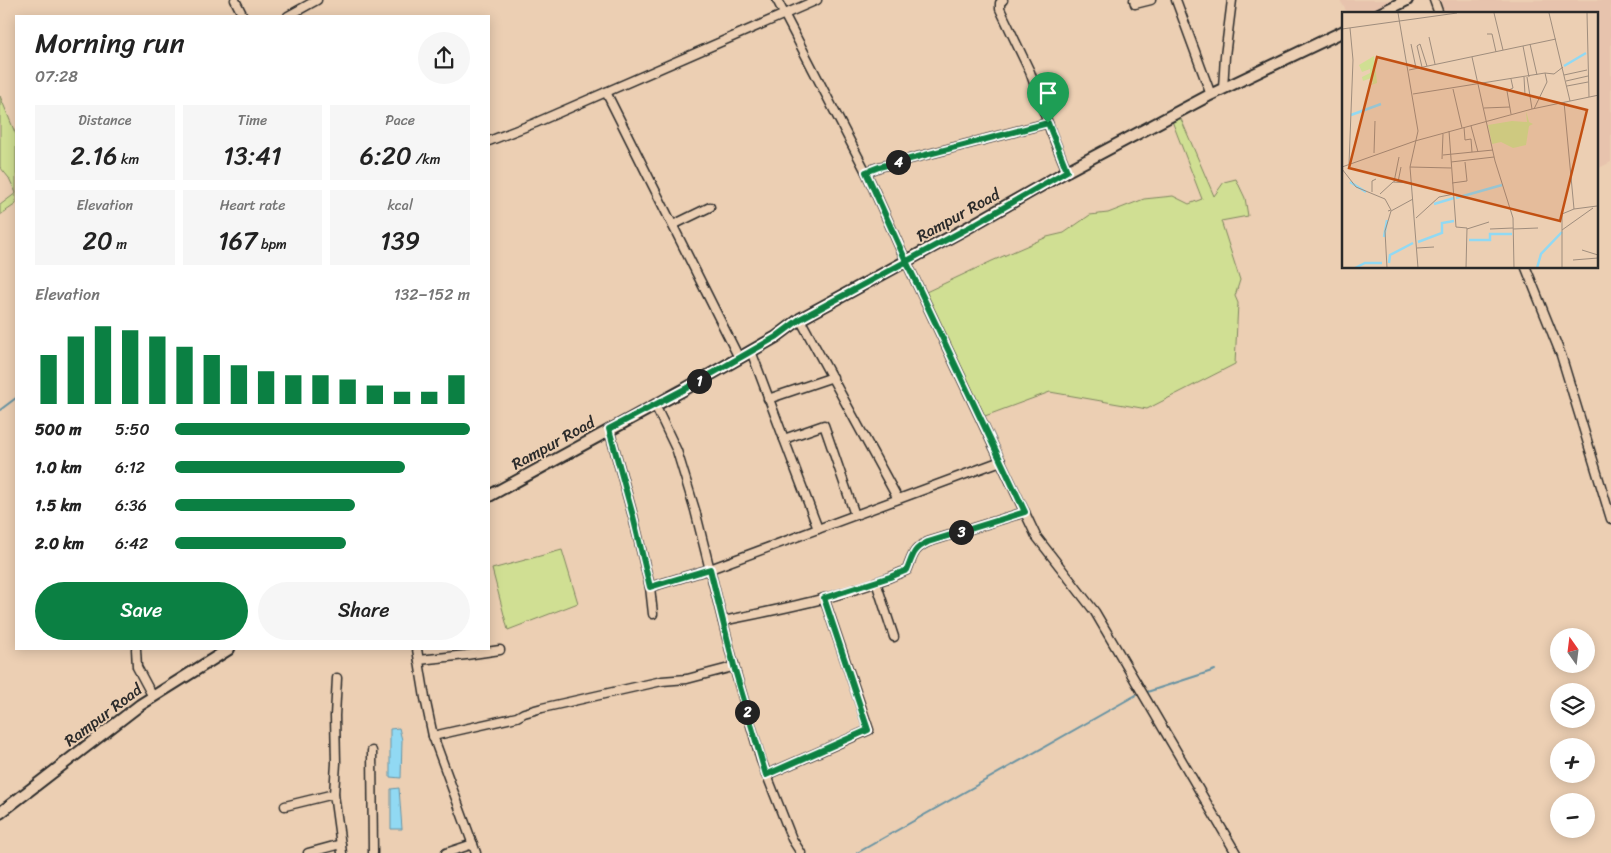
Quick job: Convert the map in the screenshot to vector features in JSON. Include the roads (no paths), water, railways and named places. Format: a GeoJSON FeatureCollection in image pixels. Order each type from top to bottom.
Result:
{"type":"FeatureCollection","features":[{"type":"Feature","properties":{"kind":"main road"},"geometry":{"type":"LineString","coordinates":[[1383,12],[1407,0]]}},
{"type":"Feature","properties":{"kind":"main road","name":"Rampur Road"},"geometry":{"type":"LineString","coordinates":[[490,495],[739,358],[776,337],[800,319],[968,228],[1067,171],[1211,95],[1342,32]]}},
{"type":"Feature","properties":{"kind":"main road","name":"Rampur Road"},"geometry":{"type":"LineString","coordinates":[[0,813],[140,705],[227,650]]}},
{"type":"Feature","properties":{"kind":"street"},"geometry":{"type":"LineString","coordinates":[[235,0],[242,15]]}},
{"type":"Feature","properties":{"kind":"street"},"geometry":{"type":"LineString","coordinates":[[300,0],[304,8]]}},
{"type":"Feature","properties":{"kind":"street"},"geometry":{"type":"LineString","coordinates":[[290,15],[317,0]]}},
{"type":"Feature","properties":{"kind":"street"},"geometry":{"type":"LineString","coordinates":[[777,0],[866,172],[1036,536],[1095,612],[1236,853]]}},
{"type":"Feature","properties":{"kind":"street"},"geometry":{"type":"LineString","coordinates":[[490,141],[535,123],[817,0]]}},
{"type":"Feature","properties":{"kind":"street"},"geometry":{"type":"LineString","coordinates":[[1134,0],[1135,4],[1151,0]]}},
{"type":"Feature","properties":{"kind":"street"},"geometry":{"type":"LineString","coordinates":[[1176,0],[1211,95]]}},
{"type":"Feature","properties":{"kind":"street"},"geometry":{"type":"LineString","coordinates":[[1223,89],[1232,0]]}},
{"type":"Feature","properties":{"kind":"street"},"geometry":{"type":"LineString","coordinates":[[1434,0],[1438,12]]}},
{"type":"Feature","properties":{"kind":"street"},"geometry":{"type":"LineString","coordinates":[[1000,2],[1000,9],[1030,72],[1067,171]]}},
{"type":"Feature","properties":{"kind":"street"},"geometry":{"type":"LineString","coordinates":[[606,92],[739,358]]}},
{"type":"Feature","properties":{"kind":"street"},"geometry":{"type":"LineString","coordinates":[[866,172],[1048,123]]}},
{"type":"Feature","properties":{"kind":"street"},"geometry":{"type":"LineString","coordinates":[[673,225],[710,207]]}},
{"type":"Feature","properties":{"kind":"street"},"geometry":{"type":"LineString","coordinates":[[1526,269],[1561,355],[1611,519]]}},
{"type":"Feature","properties":{"kind":"street"},"geometry":{"type":"LineString","coordinates":[[800,319],[898,499]]}},
{"type":"Feature","properties":{"kind":"street"},"geometry":{"type":"LineString","coordinates":[[751,351],[818,528]]}},
{"type":"Feature","properties":{"kind":"street"},"geometry":{"type":"LineString","coordinates":[[768,399],[833,377]]}},
{"type":"Feature","properties":{"kind":"street"},"geometry":{"type":"LineString","coordinates":[[655,405],[677,452],[695,510],[734,664],[766,775],[792,839],[799,850],[789,853]]}},
{"type":"Feature","properties":{"kind":"street"},"geometry":{"type":"LineString","coordinates":[[784,439],[824,425],[855,515]]}},
{"type":"Feature","properties":{"kind":"street"},"geometry":{"type":"LineString","coordinates":[[609,429],[633,516],[650,587],[654,614]]}},
{"type":"Feature","properties":{"kind":"street"},"geometry":{"type":"LineString","coordinates":[[650,587],[710,569],[1001,461]]}},
{"type":"Feature","properties":{"kind":"street"},"geometry":{"type":"LineString","coordinates":[[723,622],[824,598],[876,582],[907,570],[914,551],[924,544],[1025,512]]}},
{"type":"Feature","properties":{"kind":"street"},"geometry":{"type":"LineString","coordinates":[[876,582],[894,637]]}},
{"type":"Feature","properties":{"kind":"street"},"geometry":{"type":"LineString","coordinates":[[766,775],[868,730],[824,598]]}},
{"type":"Feature","properties":{"kind":"street"},"geometry":{"type":"LineString","coordinates":[[136,650],[138,667],[153,697]]}},
{"type":"Feature","properties":{"kind":"street"},"geometry":{"type":"LineString","coordinates":[[418,650],[433,736],[476,853]]}},
{"type":"Feature","properties":{"kind":"street"},"geometry":{"type":"LineString","coordinates":[[419,660],[466,656],[500,650]]}},
{"type":"Feature","properties":{"kind":"street"},"geometry":{"type":"LineString","coordinates":[[433,736],[517,717],[542,708],[662,681],[687,679],[729,668],[734,664]]}},
{"type":"Feature","properties":{"kind":"street"},"geometry":{"type":"LineString","coordinates":[[337,678],[334,794],[342,853]]}},
{"type":"Feature","properties":{"kind":"street"},"geometry":{"type":"LineString","coordinates":[[372,750],[374,853]]}},
{"type":"Feature","properties":{"kind":"street"},"geometry":{"type":"LineString","coordinates":[[285,806],[334,794]]}},
{"type":"Feature","properties":{"kind":"street"},"geometry":{"type":"LineString","coordinates":[[308,853],[341,844]]}},
{"type":"Feature","properties":{"kind":"street"},"geometry":{"type":"LineString","coordinates":[[446,853],[473,844]]}},
{"type":"Feature","properties":{"kind":"water"},"geometry":{"type":"Polygon","coordinates":[[[399,728],[402,740],[401,778],[390,777],[390,729],[399,728]]]}},
{"type":"Feature","properties":{"kind":"water"},"geometry":{"type":"Polygon","coordinates":[[[399,788],[402,829],[391,829],[391,789],[399,788]]]}},
{"type":"Feature","properties":{"kind":"waterway"},"geometry":{"type":"LineString","coordinates":[[0,410],[15,399]]}},
{"type":"Feature","properties":{"kind":"waterway"},"geometry":{"type":"LineString","coordinates":[[1147,692],[1215,670]]}},
{"type":"Feature","properties":{"kind":"waterway"},"geometry":{"type":"LineString","coordinates":[[857,853],[1136,695]]}}]}
